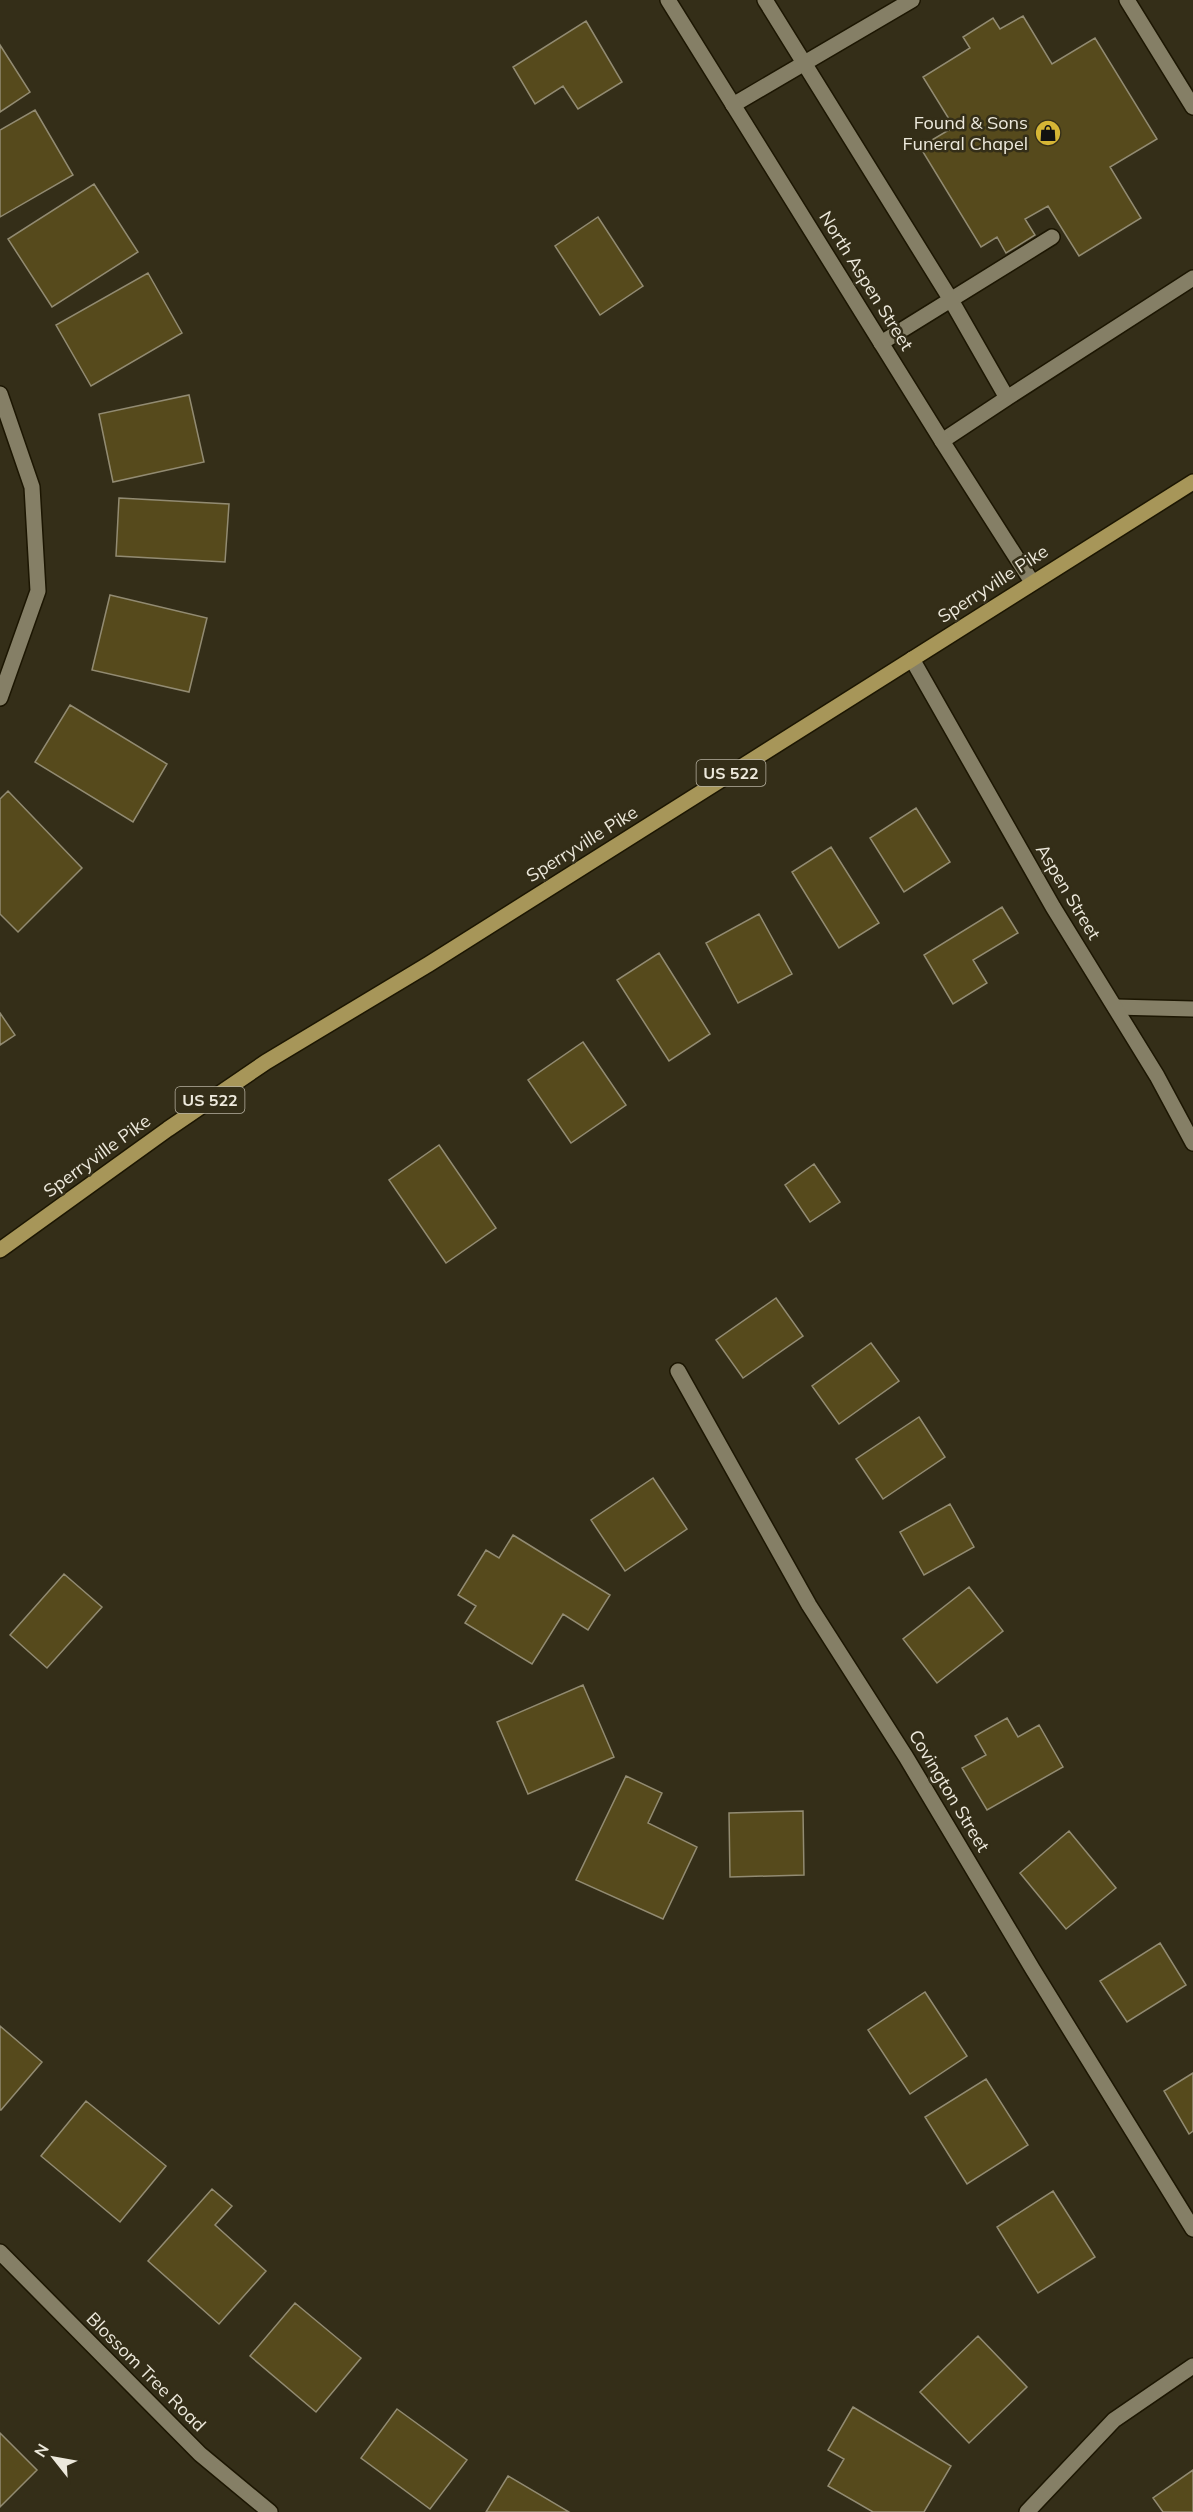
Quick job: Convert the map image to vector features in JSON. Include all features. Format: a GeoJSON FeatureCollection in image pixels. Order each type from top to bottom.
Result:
{"type":"FeatureCollection","features":[{"type":"Feature","properties":{"kind":"main road","name":"Sperryville Pike"},"geometry":{"type":"LineString","coordinates":[[0,1250],[168,1129],[266,1062],[429,964],[1193,482]]}},
{"type":"Feature","properties":{"kind":"street","name":"North Aspen Street"},"geometry":{"type":"LineString","coordinates":[[668,0],[1032,582]]}},
{"type":"Feature","properties":{"kind":"street"},"geometry":{"type":"LineString","coordinates":[[765,0],[951,300],[1007,398]]}},
{"type":"Feature","properties":{"kind":"street"},"geometry":{"type":"LineString","coordinates":[[733,105],[912,0]]}},
{"type":"Feature","properties":{"kind":"street"},"geometry":{"type":"LineString","coordinates":[[1127,0],[1193,107]]}},
{"type":"Feature","properties":{"kind":"street"},"geometry":{"type":"LineString","coordinates":[[881,343],[1052,237]]}},
{"type":"Feature","properties":{"kind":"street"},"geometry":{"type":"LineString","coordinates":[[942,441],[1193,278]]}},
{"type":"Feature","properties":{"kind":"street"},"geometry":{"type":"LineString","coordinates":[[0,394],[32,487],[39,591],[0,698]]}},
{"type":"Feature","properties":{"kind":"street","name":"Aspen Street"},"geometry":{"type":"LineString","coordinates":[[912,659],[1053,907],[1157,1076],[1193,1143]]}},
{"type":"Feature","properties":{"kind":"street"},"geometry":{"type":"LineString","coordinates":[[1115,1007],[1193,1009]]}},
{"type":"Feature","properties":{"kind":"street","name":"Covington Street"},"geometry":{"type":"LineString","coordinates":[[678,1371],[809,1605],[906,1757],[1032,1968],[1193,2229]]}},
{"type":"Feature","properties":{"kind":"street","name":"Blossom Tree Road"},"geometry":{"type":"LineString","coordinates":[[0,2252],[200,2454],[270,2512]]}},
{"type":"Feature","properties":{"kind":"street"},"geometry":{"type":"LineString","coordinates":[[1027,2512],[1114,2420],[1193,2366]]}},
{"type":"Feature","properties":{"kind":"building","name":"Found & Sons Funeral Chapel"},"geometry":{"type":"Polygon","coordinates":[[[1023,16],[1052,64],[1095,38],[1157,139],[1110,167],[1141,218],[1079,256],[1048,206],[1025,219],[1035,235],[1006,253],[997,237],[981,247],[920,147],[954,127],[923,77],[970,48],[963,37],[993,18],[1000,29],[1023,16]]]}},
{"type":"Feature","properties":{"kind":"building"},"geometry":{"type":"Polygon","coordinates":[[[586,21],[622,82],[578,109],[563,86],[535,104],[513,67],[586,21]]]}},
{"type":"Feature","properties":{"kind":"building"},"geometry":{"type":"Polygon","coordinates":[[[0,45],[30,92],[0,112],[0,45]]]}},
{"type":"Feature","properties":{"kind":"building"},"geometry":{"type":"Polygon","coordinates":[[[35,110],[73,175],[0,217],[0,130],[35,110]]]}},
{"type":"Feature","properties":{"kind":"building"},"geometry":{"type":"Polygon","coordinates":[[[94,184],[138,252],[52,307],[8,239],[94,184]]]}},
{"type":"Feature","properties":{"kind":"building"},"geometry":{"type":"Polygon","coordinates":[[[598,217],[643,286],[600,315],[555,246],[598,217]]]}},
{"type":"Feature","properties":{"kind":"building"},"geometry":{"type":"Polygon","coordinates":[[[148,273],[182,333],[91,386],[56,325],[148,273]]]}},
{"type":"Feature","properties":{"kind":"building"},"geometry":{"type":"Polygon","coordinates":[[[189,395],[204,462],[113,482],[99,414],[189,395]]]}},
{"type":"Feature","properties":{"kind":"building"},"geometry":{"type":"Polygon","coordinates":[[[119,498],[229,504],[225,562],[116,556],[119,498]]]}},
{"type":"Feature","properties":{"kind":"building"},"geometry":{"type":"Polygon","coordinates":[[[110,595],[207,618],[189,692],[92,670],[110,595]]]}},
{"type":"Feature","properties":{"kind":"building"},"geometry":{"type":"Polygon","coordinates":[[[70,705],[167,764],[133,822],[35,762],[70,705]]]}},
{"type":"Feature","properties":{"kind":"building"},"geometry":{"type":"Polygon","coordinates":[[[8,791],[82,868],[18,932],[0,914],[0,799],[8,791]]]}},
{"type":"Feature","properties":{"kind":"building"},"geometry":{"type":"Polygon","coordinates":[[[916,808],[950,862],[904,892],[870,838],[916,808]]]}},
{"type":"Feature","properties":{"kind":"building"},"geometry":{"type":"Polygon","coordinates":[[[831,847],[879,923],[839,948],[792,872],[831,847]]]}},
{"type":"Feature","properties":{"kind":"building"},"geometry":{"type":"Polygon","coordinates":[[[1002,907],[1018,933],[973,960],[987,983],[953,1004],[924,955],[1002,907]]]}},
{"type":"Feature","properties":{"kind":"building"},"geometry":{"type":"Polygon","coordinates":[[[759,914],[792,974],[738,1003],[706,943],[759,914]]]}},
{"type":"Feature","properties":{"kind":"building"},"geometry":{"type":"Polygon","coordinates":[[[659,953],[710,1034],[669,1061],[617,980],[659,953]]]}},
{"type":"Feature","properties":{"kind":"building"},"geometry":{"type":"Polygon","coordinates":[[[0,1013],[15,1035],[0,1045],[0,1013]]]}},
{"type":"Feature","properties":{"kind":"building"},"geometry":{"type":"Polygon","coordinates":[[[583,1042],[626,1105],[571,1143],[528,1080],[583,1042]]]}},
{"type":"Feature","properties":{"kind":"building"},"geometry":{"type":"Polygon","coordinates":[[[439,1145],[496,1228],[446,1263],[389,1180],[439,1145]]]}},
{"type":"Feature","properties":{"kind":"building"},"geometry":{"type":"Polygon","coordinates":[[[814,1164],[840,1202],[810,1222],[785,1185],[814,1164]]]}},
{"type":"Feature","properties":{"kind":"building"},"geometry":{"type":"Polygon","coordinates":[[[776,1298],[803,1336],[743,1378],[716,1340],[776,1298]]]}},
{"type":"Feature","properties":{"kind":"building"},"geometry":{"type":"Polygon","coordinates":[[[871,1343],[899,1381],[839,1424],[812,1386],[871,1343]]]}},
{"type":"Feature","properties":{"kind":"building"},"geometry":{"type":"Polygon","coordinates":[[[919,1417],[945,1457],[883,1499],[856,1459],[919,1417]]]}},
{"type":"Feature","properties":{"kind":"building"},"geometry":{"type":"Polygon","coordinates":[[[653,1478],[687,1529],[625,1571],[591,1520],[653,1478]]]}},
{"type":"Feature","properties":{"kind":"building"},"geometry":{"type":"Polygon","coordinates":[[[950,1504],[974,1547],[924,1575],[900,1532],[950,1504]]]}},
{"type":"Feature","properties":{"kind":"building"},"geometry":{"type":"Polygon","coordinates":[[[513,1535],[610,1595],[588,1630],[563,1614],[532,1664],[465,1623],[476,1606],[458,1595],[486,1550],[499,1558],[513,1535]]]}},
{"type":"Feature","properties":{"kind":"building"},"geometry":{"type":"Polygon","coordinates":[[[64,1574],[102,1607],[47,1668],[10,1635],[64,1574]]]}},
{"type":"Feature","properties":{"kind":"building"},"geometry":{"type":"Polygon","coordinates":[[[969,1587],[1003,1631],[937,1683],[903,1639],[969,1587]]]}},
{"type":"Feature","properties":{"kind":"building"},"geometry":{"type":"Polygon","coordinates":[[[583,1685],[614,1757],[528,1794],[497,1722],[583,1685]]]}},
{"type":"Feature","properties":{"kind":"building"},"geometry":{"type":"Polygon","coordinates":[[[1007,1718],[1018,1737],[1039,1725],[1063,1767],[987,1810],[962,1768],[986,1755],[975,1736],[1007,1718]]]}},
{"type":"Feature","properties":{"kind":"building"},"geometry":{"type":"Polygon","coordinates":[[[626,1776],[662,1793],[648,1823],[697,1847],[663,1919],[576,1880],[626,1776]]]}},
{"type":"Feature","properties":{"kind":"building"},"geometry":{"type":"Polygon","coordinates":[[[803,1811],[804,1875],[730,1877],[729,1813],[803,1811]]]}},
{"type":"Feature","properties":{"kind":"building"},"geometry":{"type":"Polygon","coordinates":[[[1069,1831],[1116,1888],[1066,1929],[1020,1873],[1069,1831]]]}},
{"type":"Feature","properties":{"kind":"building"},"geometry":{"type":"Polygon","coordinates":[[[1160,1943],[1186,1985],[1127,2022],[1100,1981],[1160,1943]]]}},
{"type":"Feature","properties":{"kind":"building"},"geometry":{"type":"Polygon","coordinates":[[[925,1992],[967,2056],[910,2094],[868,2030],[925,1992]]]}},
{"type":"Feature","properties":{"kind":"building"},"geometry":{"type":"Polygon","coordinates":[[[0,2026],[42,2062],[1,2110],[0,2110],[0,2026]]]}},
{"type":"Feature","properties":{"kind":"building"},"geometry":{"type":"Polygon","coordinates":[[[1193,2073],[1193,2131],[1189,2134],[1164,2091],[1193,2073]]]}},
{"type":"Feature","properties":{"kind":"building"},"geometry":{"type":"Polygon","coordinates":[[[986,2079],[1028,2145],[967,2184],[925,2117],[986,2079]]]}},
{"type":"Feature","properties":{"kind":"building"},"geometry":{"type":"Polygon","coordinates":[[[86,2101],[166,2166],[120,2222],[41,2156],[86,2101]]]}},
{"type":"Feature","properties":{"kind":"building"},"geometry":{"type":"Polygon","coordinates":[[[212,2189],[232,2206],[215,2225],[266,2271],[219,2324],[148,2261],[212,2189]]]}},
{"type":"Feature","properties":{"kind":"building"},"geometry":{"type":"Polygon","coordinates":[[[1053,2191],[1095,2257],[1038,2293],[997,2227],[1053,2191]]]}},
{"type":"Feature","properties":{"kind":"building"},"geometry":{"type":"Polygon","coordinates":[[[295,2303],[361,2358],[316,2412],[250,2356],[295,2303]]]}},
{"type":"Feature","properties":{"kind":"building"},"geometry":{"type":"Polygon","coordinates":[[[978,2336],[1027,2387],[969,2443],[920,2392],[978,2336]]]}},
{"type":"Feature","properties":{"kind":"building"},"geometry":{"type":"Polygon","coordinates":[[[853,2407],[951,2466],[924,2512],[873,2512],[828,2486],[844,2459],[828,2450],[853,2407]]]}},
{"type":"Feature","properties":{"kind":"building"},"geometry":{"type":"Polygon","coordinates":[[[397,2409],[467,2460],[430,2509],[361,2458],[397,2409]]]}},
{"type":"Feature","properties":{"kind":"building"},"geometry":{"type":"Polygon","coordinates":[[[0,2433],[37,2470],[0,2507],[0,2433]]]}},
{"type":"Feature","properties":{"kind":"building"},"geometry":{"type":"Polygon","coordinates":[[[1193,2470],[1193,2512],[1163,2512],[1153,2498],[1193,2470]]]}},
{"type":"Feature","properties":{"kind":"building"},"geometry":{"type":"Polygon","coordinates":[[[508,2476],[569,2512],[486,2512],[508,2476]]]}},
{"type":"Feature","properties":{"kind":"place","name":"Found & Sons Funeral Chapel"},"geometry":{"type":"Point","coordinates":[1048,133]}}]}
